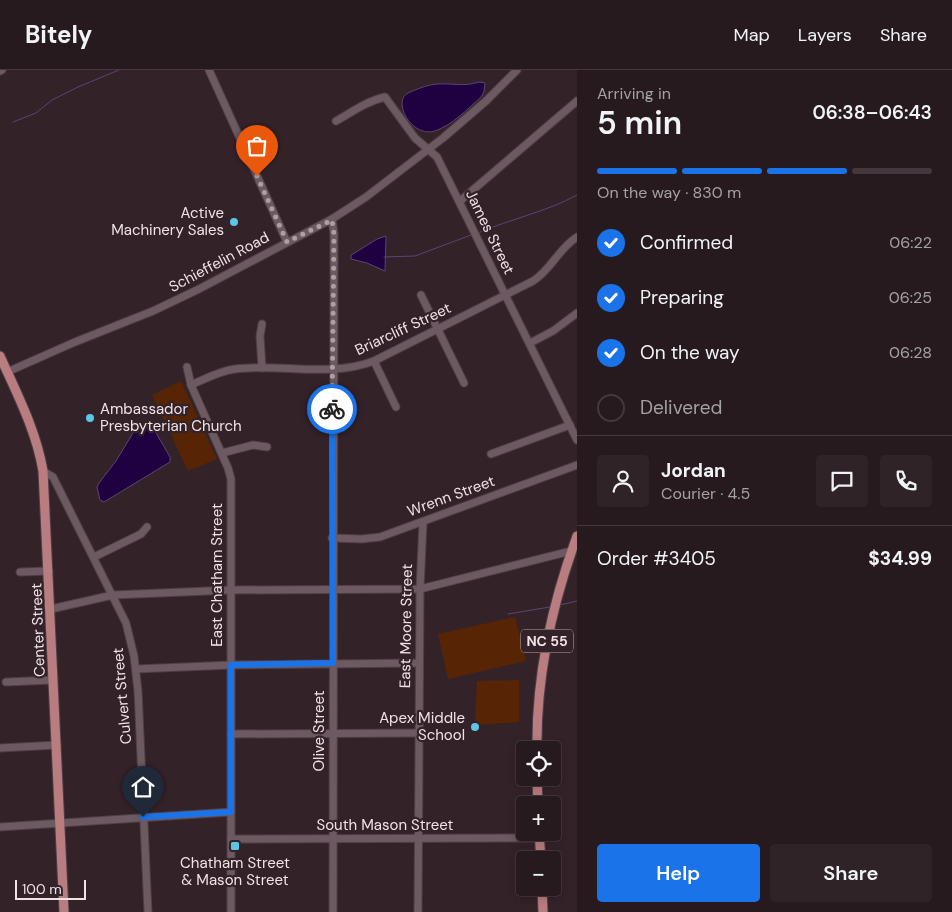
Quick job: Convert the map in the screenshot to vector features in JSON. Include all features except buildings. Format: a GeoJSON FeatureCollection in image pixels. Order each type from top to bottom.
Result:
{"type":"FeatureCollection","features":[{"type":"Feature","properties":{"kind":"main road","name":"Center Street"},"geometry":{"type":"LineString","coordinates":[[0,356],[2,374],[23,404],[36,437],[43,471],[64,912]]}},
{"type":"Feature","properties":{"kind":"main road","name":"NC 55"},"geometry":{"type":"LineString","coordinates":[[537,741],[538,716],[545,655],[554,609],[577,536]]}},
{"type":"Feature","properties":{"kind":"main road"},"geometry":{"type":"LineString","coordinates":[[542,896],[543,912]]}},
{"type":"Feature","properties":{"kind":"street"},"geometry":{"type":"LineString","coordinates":[[209,70],[287,242]]}},
{"type":"Feature","properties":{"kind":"street","name":"Schieffelin Road"},"geometry":{"type":"LineString","coordinates":[[2,374],[153,311],[332,220],[366,197],[428,149],[486,101],[517,70]]}},
{"type":"Feature","properties":{"kind":"street","name":"James Street"},"geometry":{"type":"LineString","coordinates":[[336,121],[364,105],[385,97],[415,138],[437,157],[577,440]]}},
{"type":"Feature","properties":{"kind":"street"},"geometry":{"type":"LineString","coordinates":[[460,201],[577,101]]}},
{"type":"Feature","properties":{"kind":"street","name":"Olive Street"},"geometry":{"type":"LineString","coordinates":[[332,220],[334,234],[332,538],[333,912]]}},
{"type":"Feature","properties":{"kind":"street","name":"Briarcliff Street"},"geometry":{"type":"LineString","coordinates":[[191,385],[231,370],[262,368],[333,369],[360,366],[506,296],[540,277],[568,243],[577,237]]}},
{"type":"Feature","properties":{"kind":"street"},"geometry":{"type":"LineString","coordinates":[[421,295],[464,383]]}},
{"type":"Feature","properties":{"kind":"street"},"geometry":{"type":"LineString","coordinates":[[530,343],[553,332],[577,313]]}},
{"type":"Feature","properties":{"kind":"street"},"geometry":{"type":"LineString","coordinates":[[262,324],[260,336],[262,368]]}},
{"type":"Feature","properties":{"kind":"street"},"geometry":{"type":"LineString","coordinates":[[374,360],[396,407]]}},
{"type":"Feature","properties":{"kind":"street","name":"East Chatham Street"},"geometry":{"type":"LineString","coordinates":[[187,367],[191,385],[228,468],[231,479],[231,912]]}},
{"type":"Feature","properties":{"kind":"street"},"geometry":{"type":"LineString","coordinates":[[491,454],[570,426]]}},
{"type":"Feature","properties":{"kind":"street"},"geometry":{"type":"LineString","coordinates":[[222,454],[253,445],[267,447]]}},
{"type":"Feature","properties":{"kind":"street","name":"Wrenn Street"},"geometry":{"type":"LineString","coordinates":[[332,538],[371,539],[423,522],[577,465]]}},
{"type":"Feature","properties":{"kind":"street","name":"Culvert Street"},"geometry":{"type":"LineString","coordinates":[[43,471],[53,478],[58,485],[113,595],[128,630],[136,669],[148,912]]}},
{"type":"Feature","properties":{"kind":"street","name":"East Moore Street"},"geometry":{"type":"LineString","coordinates":[[418,912],[418,733],[423,522]]}},
{"type":"Feature","properties":{"kind":"street"},"geometry":{"type":"LineString","coordinates":[[94,557],[141,534],[147,527]]}},
{"type":"Feature","properties":{"kind":"street"},"geometry":{"type":"LineString","coordinates":[[50,608],[113,595],[231,590],[420,589],[571,551]]}},
{"type":"Feature","properties":{"kind":"street"},"geometry":{"type":"LineString","coordinates":[[20,572],[49,570]]}},
{"type":"Feature","properties":{"kind":"street"},"geometry":{"type":"LineString","coordinates":[[136,669],[231,665],[419,663]]}},
{"type":"Feature","properties":{"kind":"street"},"geometry":{"type":"LineString","coordinates":[[6,682],[53,680]]}},
{"type":"Feature","properties":{"kind":"street"},"geometry":{"type":"LineString","coordinates":[[231,734],[418,733]]}},
{"type":"Feature","properties":{"kind":"street"},"geometry":{"type":"LineString","coordinates":[[0,748],[57,745]]}},
{"type":"Feature","properties":{"kind":"street"},"geometry":{"type":"LineString","coordinates":[[0,827],[231,812]]}},
{"type":"Feature","properties":{"kind":"street","name":"South Mason Street"},"geometry":{"type":"LineString","coordinates":[[231,839],[418,839],[516,836]]}},
{"type":"Feature","properties":{"kind":"shaded area"},"geometry":{"type":"Polygon","coordinates":[[[479,82],[485,83],[484,92],[481,97],[454,121],[435,131],[426,132],[418,129],[407,118],[403,110],[402,103],[404,97],[418,89],[437,84],[463,85],[479,82]]]}},
{"type":"Feature","properties":{"kind":"shaded area"},"geometry":{"type":"Polygon","coordinates":[[[386,236],[385,271],[367,263],[351,259],[351,255],[377,239],[386,236]]]}},
{"type":"Feature","properties":{"kind":"shaded area"},"geometry":{"type":"Polygon","coordinates":[[[181,381],[217,459],[188,471],[152,395],[181,381]]]}},
{"type":"Feature","properties":{"kind":"shaded area"},"geometry":{"type":"Polygon","coordinates":[[[142,424],[152,426],[170,457],[170,462],[104,502],[100,500],[97,487],[99,483],[116,461],[136,428],[142,424]]]}},
{"type":"Feature","properties":{"kind":"shaded area"},"geometry":{"type":"Polygon","coordinates":[[[515,617],[526,661],[448,679],[438,634],[515,617]]]}},
{"type":"Feature","properties":{"kind":"shaded area"},"geometry":{"type":"Polygon","coordinates":[[[519,680],[519,722],[480,725],[475,720],[477,681],[519,680]]]}},
{"type":"Feature","properties":{"kind":"waterway"},"geometry":{"type":"LineString","coordinates":[[13,122],[36,113],[52,100],[78,87],[119,70]]}},
{"type":"Feature","properties":{"kind":"waterway"},"geometry":{"type":"LineString","coordinates":[[478,233],[553,206],[577,195]]}},
{"type":"Feature","properties":{"kind":"waterway"},"geometry":{"type":"LineString","coordinates":[[384,257],[415,256],[471,235]]}},
{"type":"Feature","properties":{"kind":"waterway"},"geometry":{"type":"LineString","coordinates":[[560,605],[577,601]]}},
{"type":"Feature","properties":{"kind":"waterway"},"geometry":{"type":"LineString","coordinates":[[508,614],[550,607]]}},
{"type":"Feature","properties":{"kind":"way so far"},"geometry":{"type":"LineString","coordinates":[[257,176],[287,242],[332,220],[334,234],[332,409]]}},
{"type":"Feature","properties":{"kind":"place","name":"Active Machinery Sales"},"geometry":{"type":"Point","coordinates":[234,222]}},
{"type":"Feature","properties":{"kind":"place","name":"Ambassador Presbyterian Church"},"geometry":{"type":"Point","coordinates":[90,418]}},
{"type":"Feature","properties":{"kind":"place","name":"Apex Middle School"},"geometry":{"type":"Point","coordinates":[475,727]}},
{"type":"Feature","properties":{"kind":"place","name":"Chatham Street & Mason Street"},"geometry":{"type":"Point","coordinates":[235,846]}},
{"type":"Feature","properties":{"kind":"route"},"geometry":{"type":"LineString","coordinates":[[143,817],[231,812],[231,665],[333,663],[332,409]]}}]}
